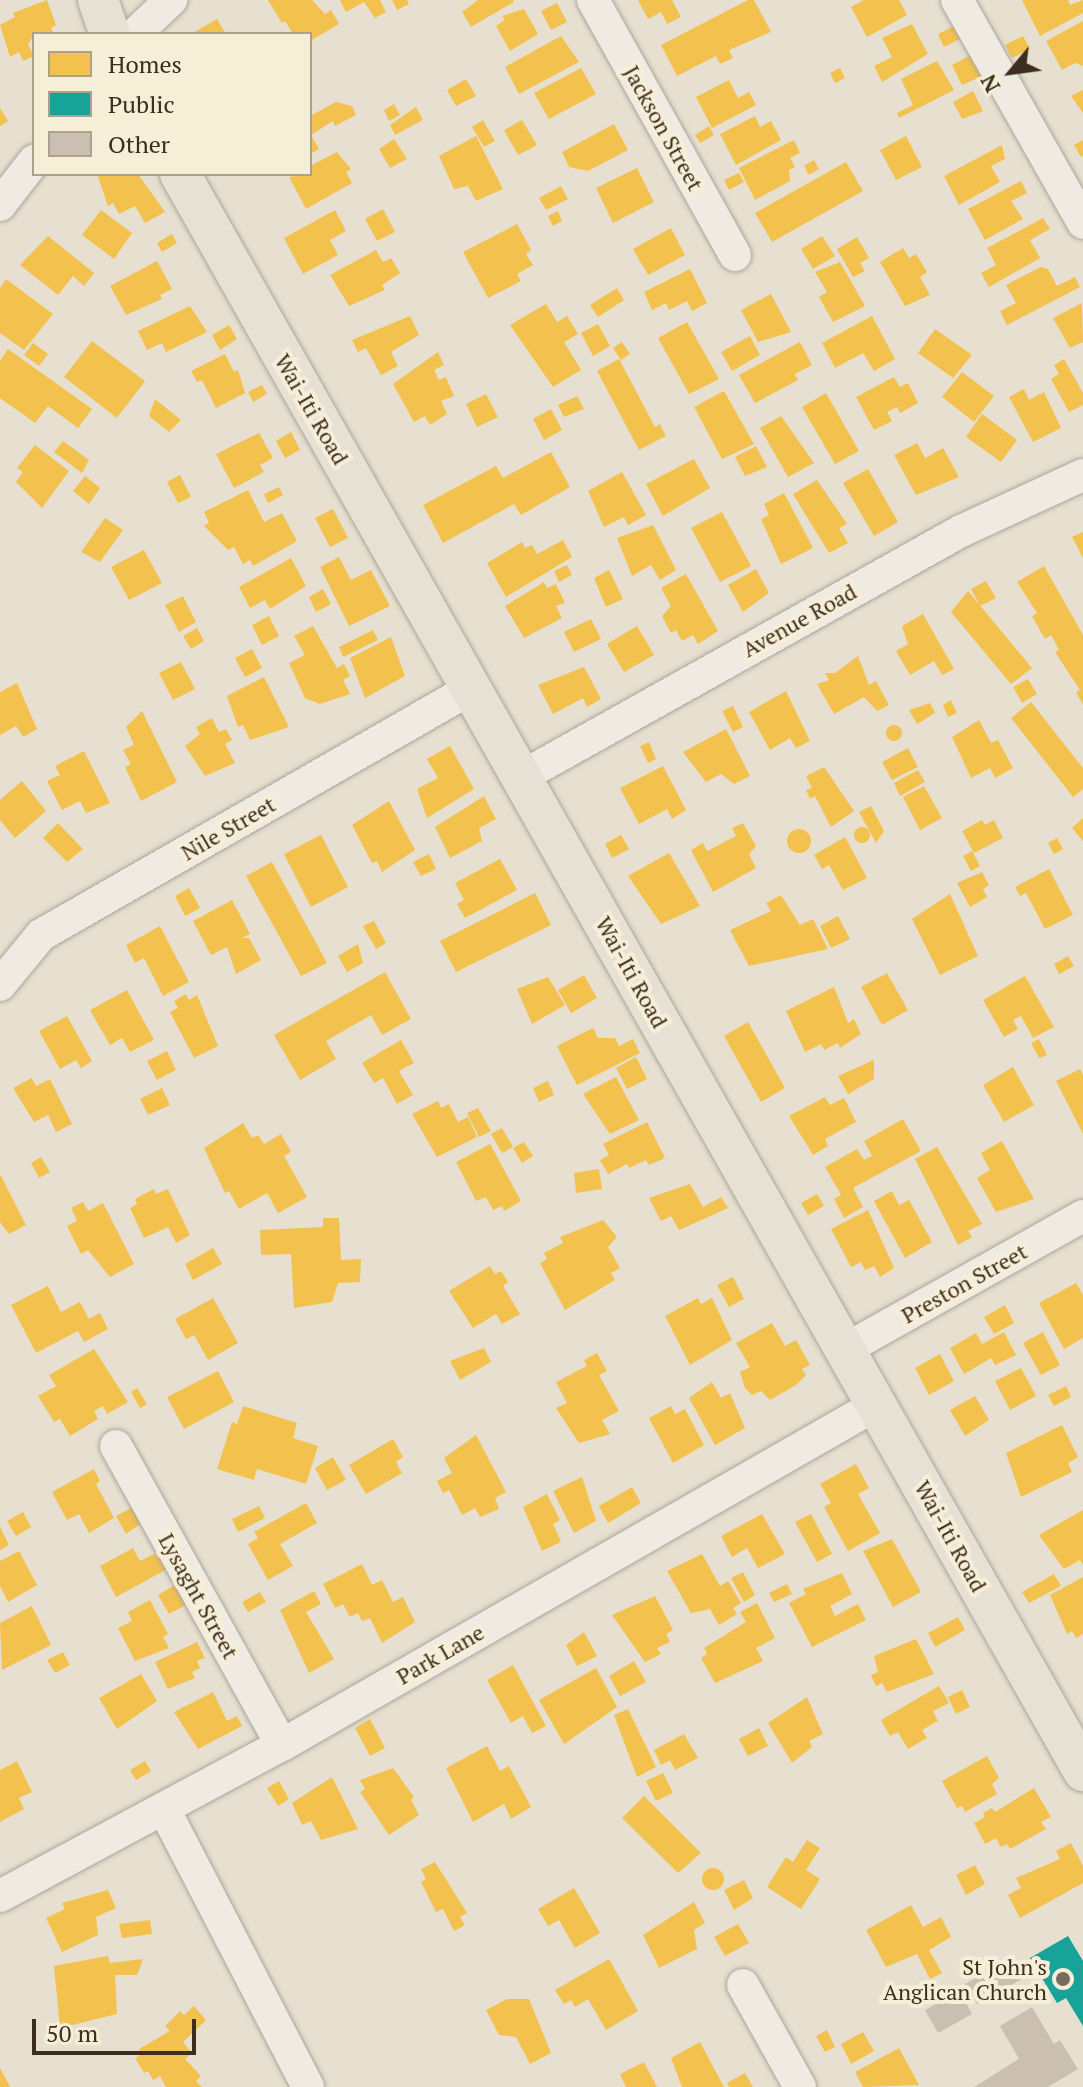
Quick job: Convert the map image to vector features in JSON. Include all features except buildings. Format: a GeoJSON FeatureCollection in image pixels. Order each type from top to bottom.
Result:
{"type":"FeatureCollection","features":[{"type":"Feature","properties":{"kind":"main road"},"geometry":{"type":"LineString","coordinates":[[98,0],[109,32]]}},
{"type":"Feature","properties":{"kind":"main road","name":"Wai-Iti Road"},"geometry":{"type":"LineString","coordinates":[[181,176],[1083,1769]]}},
{"type":"Feature","properties":{"kind":"street"},"geometry":{"type":"LineString","coordinates":[[137,32],[171,0]]}},
{"type":"Feature","properties":{"kind":"street","name":"Jackson Street"},"geometry":{"type":"LineString","coordinates":[[593,0],[735,255]]}},
{"type":"Feature","properties":{"kind":"street"},"geometry":{"type":"LineString","coordinates":[[957,0],[1083,223]]}},
{"type":"Feature","properties":{"kind":"street"},"geometry":{"type":"LineString","coordinates":[[0,205],[32,164]]}},
{"type":"Feature","properties":{"kind":"street","name":"Avenue Road"},"geometry":{"type":"LineString","coordinates":[[521,777],[905,561],[1083,475]]}},
{"type":"Feature","properties":{"kind":"street","name":"Nile Street"},"geometry":{"type":"LineString","coordinates":[[0,985],[41,935],[471,689]]}},
{"type":"Feature","properties":{"kind":"street","name":"Preston Street"},"geometry":{"type":"LineString","coordinates":[[844,1350],[1083,1216]]}},
{"type":"Feature","properties":{"kind":"street","name":"Park Lane"},"geometry":{"type":"LineString","coordinates":[[0,1896],[282,1745],[876,1405]]}},
{"type":"Feature","properties":{"kind":"street","name":"Lysaght Street"},"geometry":{"type":"LineString","coordinates":[[116,1446],[282,1745]]}},
{"type":"Feature","properties":{"kind":"street"},"geometry":{"type":"LineString","coordinates":[[164,1809],[308,2087]]}},
{"type":"Feature","properties":{"kind":"street"},"geometry":{"type":"LineString","coordinates":[[743,1985],[800,2087]]}},
{"type":"Feature","properties":{"kind":"place","name":"St John's Anglican Church"},"geometry":{"type":"Point","coordinates":[1063,1979]}}]}
